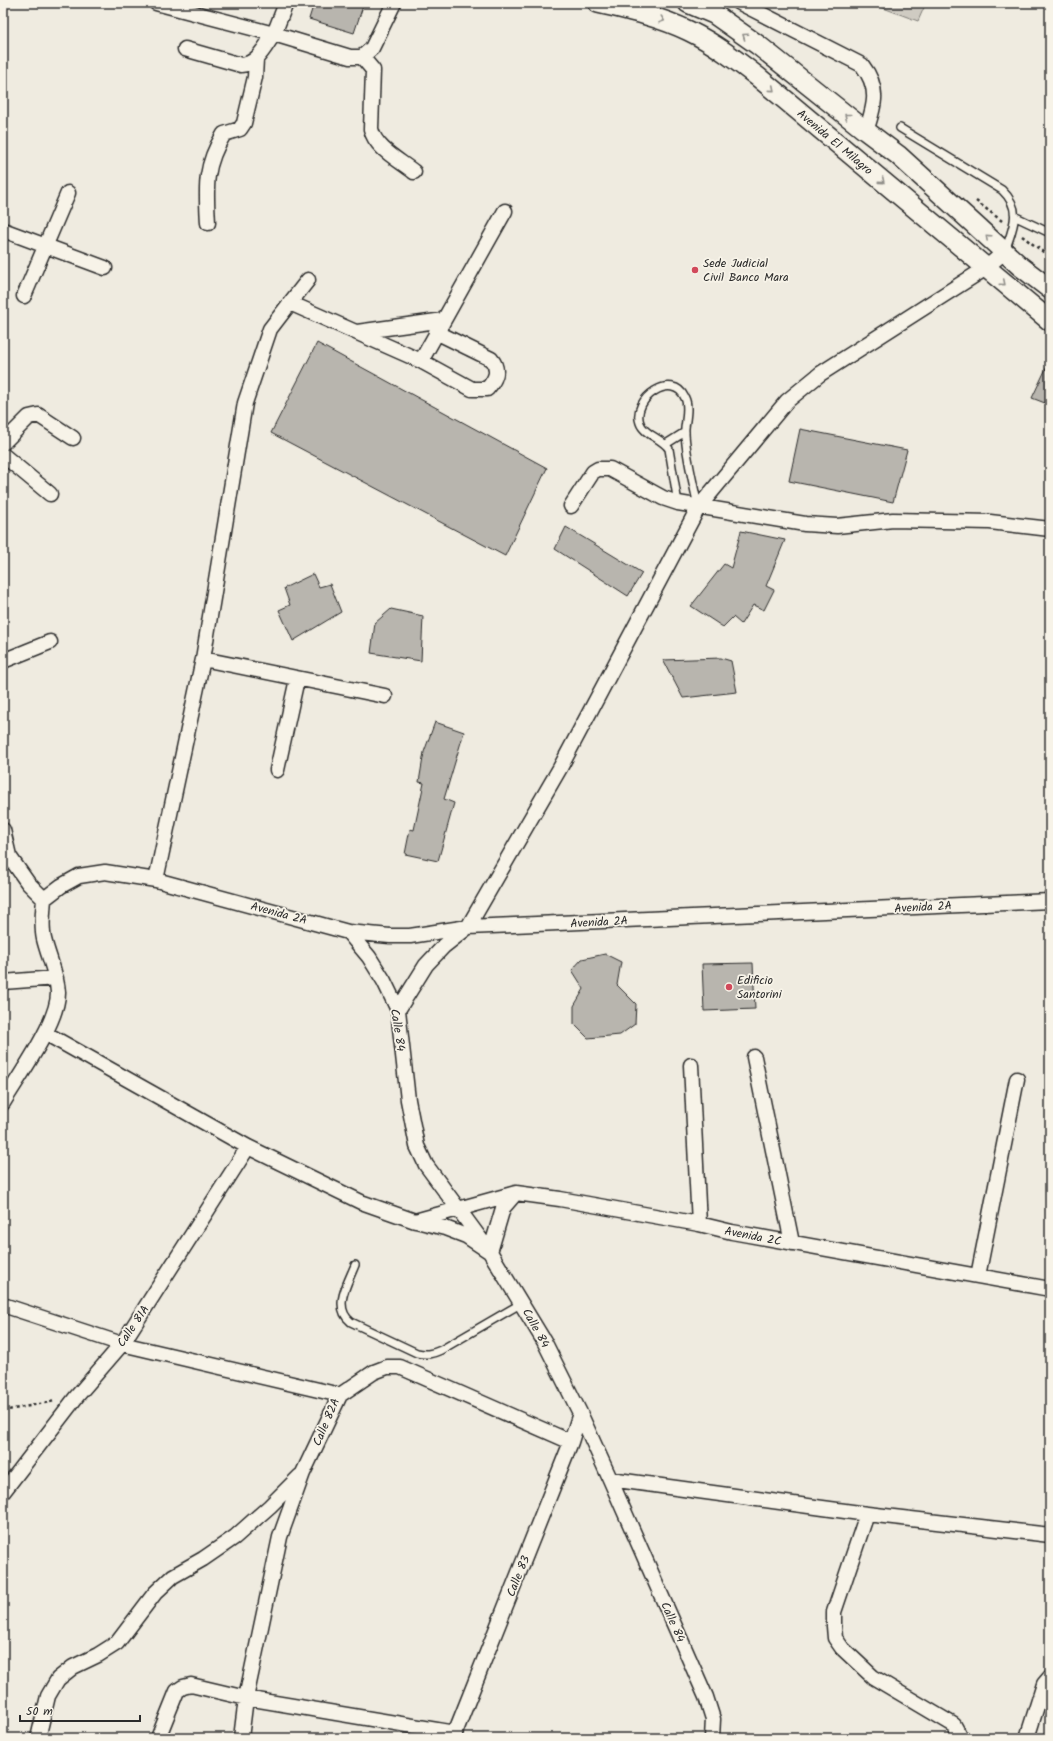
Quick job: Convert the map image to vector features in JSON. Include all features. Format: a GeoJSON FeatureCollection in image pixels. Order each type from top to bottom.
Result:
{"type":"FeatureCollection","features":[{"type":"Feature","properties":{"kind":"main road","name":"Avenida El Milagro"},"geometry":{"type":"LineString","coordinates":[[598,3],[665,20],[690,31],[721,49],[758,77],[1050,321]]}},
{"type":"Feature","properties":{"kind":"main road"},"geometry":{"type":"LineString","coordinates":[[688,3],[714,14],[758,45],[898,155],[1004,252],[1050,289]]}},
{"type":"Feature","properties":{"kind":"street"},"geometry":{"type":"LineString","coordinates":[[156,3],[274,34],[350,57],[362,57],[372,48],[394,3]]}},
{"type":"Feature","properties":{"kind":"street"},"geometry":{"type":"LineString","coordinates":[[185,49],[241,65],[249,64],[256,60],[274,34],[286,3]]}},
{"type":"Feature","properties":{"kind":"street"},"geometry":{"type":"LineString","coordinates":[[740,3],[862,65],[869,74],[874,87],[875,101],[866,131]]}},
{"type":"Feature","properties":{"kind":"street"},"geometry":{"type":"LineString","coordinates":[[362,57],[373,70],[372,136],[378,144],[414,172]]}},
{"type":"Feature","properties":{"kind":"street"},"geometry":{"type":"LineString","coordinates":[[208,223],[206,188],[214,149],[224,134],[240,129],[244,123],[256,77],[256,60]]}},
{"type":"Feature","properties":{"kind":"street"},"geometry":{"type":"LineString","coordinates":[[24,296],[44,246],[68,193]]}},
{"type":"Feature","properties":{"kind":"street"},"geometry":{"type":"LineString","coordinates":[[421,360],[505,211]]}},
{"type":"Feature","properties":{"kind":"street"},"geometry":{"type":"LineString","coordinates":[[3,230],[105,268]]}},
{"type":"Feature","properties":{"kind":"street"},"geometry":{"type":"LineString","coordinates":[[398,1010],[426,965],[444,946],[468,927],[560,768],[698,508],[787,401],[820,374],[986,268],[1004,252]]}},
{"type":"Feature","properties":{"kind":"street"},"geometry":{"type":"LineString","coordinates":[[156,880],[203,659],[245,404],[270,329],[308,280]]}},
{"type":"Feature","properties":{"kind":"street"},"geometry":{"type":"LineString","coordinates":[[290,303],[421,360],[472,389],[487,389],[492,383],[496,374],[496,365],[491,359],[436,332]]}},
{"type":"Feature","properties":{"kind":"street"},"geometry":{"type":"LineString","coordinates":[[357,332],[444,320]]}},
{"type":"Feature","properties":{"kind":"street"},"geometry":{"type":"LineString","coordinates":[[3,442],[29,418],[38,415],[73,438]]}},
{"type":"Feature","properties":{"kind":"street"},"geometry":{"type":"LineString","coordinates":[[3,455],[50,494]]}},
{"type":"Feature","properties":{"kind":"street"},"geometry":{"type":"LineString","coordinates":[[571,506],[592,472],[604,468],[610,469],[663,498],[678,503],[698,508],[805,524],[837,526],[893,520],[990,522],[1050,529]]}},
{"type":"Feature","properties":{"kind":"street"},"geometry":{"type":"LineString","coordinates":[[3,661],[50,642]]}},
{"type":"Feature","properties":{"kind":"street"},"geometry":{"type":"LineString","coordinates":[[203,659],[385,696]]}},
{"type":"Feature","properties":{"kind":"street"},"geometry":{"type":"LineString","coordinates":[[278,770],[297,679]]}},
{"type":"Feature","properties":{"kind":"street"},"geometry":{"type":"LineString","coordinates":[[3,830],[9,856],[28,883],[44,899],[42,917],[44,937],[56,978],[58,992],[56,1011],[3,1103]]}},
{"type":"Feature","properties":{"kind":"street","name":"Avenida 2A"},"geometry":{"type":"LineString","coordinates":[[44,899],[61,886],[79,876],[105,872],[156,880],[348,932],[390,936],[410,936],[468,927],[1050,902]]}},
{"type":"Feature","properties":{"kind":"street","name":"Calle 84"},"geometry":{"type":"LineString","coordinates":[[348,932],[369,957],[384,981],[398,1010],[408,1100],[417,1146],[426,1166],[490,1252],[544,1341],[580,1413],[706,1697],[713,1719],[712,1738]]}},
{"type":"Feature","properties":{"kind":"street"},"geometry":{"type":"LineString","coordinates":[[3,982],[56,978]]}},
{"type":"Feature","properties":{"kind":"street"},"geometry":{"type":"LineString","coordinates":[[45,1032],[248,1148],[361,1202],[466,1236],[490,1252],[503,1208],[516,1192]]}},
{"type":"Feature","properties":{"kind":"street"},"geometry":{"type":"LineString","coordinates":[[754,1057],[792,1243]]}},
{"type":"Feature","properties":{"kind":"street"},"geometry":{"type":"LineString","coordinates":[[691,1065],[699,1224]]}},
{"type":"Feature","properties":{"kind":"street"},"geometry":{"type":"LineString","coordinates":[[978,1276],[1017,1079]]}},
{"type":"Feature","properties":{"kind":"street","name":"Calle 81A"},"geometry":{"type":"LineString","coordinates":[[3,1492],[77,1396],[122,1344],[248,1148]]}},
{"type":"Feature","properties":{"kind":"street","name":"Avenida 2C"},"geometry":{"type":"LineString","coordinates":[[415,1220],[516,1192],[560,1198],[792,1243],[1050,1290]]}},
{"type":"Feature","properties":{"kind":"street","name":"Calle 82A"},"geometry":{"type":"LineString","coordinates":[[3,1305],[122,1344],[340,1395],[303,1473],[280,1537],[246,1698],[241,1738]]}},
{"type":"Feature","properties":{"kind":"street"},"geometry":{"type":"LineString","coordinates":[[340,1395],[374,1372],[387,1367],[400,1367],[571,1442]]}},
{"type":"Feature","properties":{"kind":"street","name":"Calle 83"},"geometry":{"type":"LineString","coordinates":[[455,1735],[571,1442],[580,1413]]}},
{"type":"Feature","properties":{"kind":"street"},"geometry":{"type":"LineString","coordinates":[[38,1738],[48,1696],[58,1679],[73,1667],[98,1655],[117,1643],[155,1593],[173,1576],[204,1559],[235,1537],[270,1506],[303,1473]]}},
{"type":"Feature","properties":{"kind":"street"},"geometry":{"type":"LineString","coordinates":[[610,1479],[867,1514],[1050,1535]]}},
{"type":"Feature","properties":{"kind":"street"},"geometry":{"type":"LineString","coordinates":[[867,1514],[834,1612],[836,1638],[842,1648],[873,1677],[954,1726],[961,1738]]}},
{"type":"Feature","properties":{"kind":"street"},"geometry":{"type":"LineString","coordinates":[[1027,1738],[1044,1684],[1050,1677]]}},
{"type":"Feature","properties":{"kind":"street"},"geometry":{"type":"LineString","coordinates":[[158,1738],[177,1691],[183,1687],[191,1685],[246,1698],[455,1735]]}},
{"type":"Feature","properties":{"kind":"lane"},"geometry":{"type":"LineString","coordinates":[[900,128],[1002,190],[1008,196],[1016,217],[1004,252]]}},
{"type":"Feature","properties":{"kind":"lane"},"geometry":{"type":"LineString","coordinates":[[1016,217],[1050,232]]}},
{"type":"Feature","properties":{"kind":"lane"},"geometry":{"type":"LineString","coordinates":[[678,503],[669,449],[666,444],[646,431],[640,424],[640,409],[643,403],[652,393],[668,386],[681,391],[687,403],[685,432],[698,508]]}},
{"type":"Feature","properties":{"kind":"lane"},"geometry":{"type":"LineString","coordinates":[[666,444],[685,432]]}},
{"type":"Feature","properties":{"kind":"lane"},"geometry":{"type":"LineString","coordinates":[[355,1265],[342,1298],[342,1313],[345,1318],[350,1322],[421,1354],[433,1354],[441,1350],[522,1303]]}},
{"type":"Feature","properties":{"kind":"path"},"geometry":{"type":"LineString","coordinates":[[3,1411],[77,1396]]}},
{"type":"Feature","properties":{"kind":"shaded area"},"geometry":{"type":"Polygon","coordinates":[[[870,3],[926,3],[918,21],[870,3]]]}},
{"type":"Feature","properties":{"kind":"building"},"geometry":{"type":"Polygon","coordinates":[[[314,3],[364,3],[354,33],[309,19],[314,3]]]}},
{"type":"Feature","properties":{"kind":"building"},"geometry":{"type":"Polygon","coordinates":[[[317,343],[547,468],[505,556],[271,433],[317,343]]]}},
{"type":"Feature","properties":{"kind":"building"},"geometry":{"type":"Polygon","coordinates":[[[1050,360],[1050,405],[1032,398],[1050,360]]]}},
{"type":"Feature","properties":{"kind":"building"},"geometry":{"type":"Polygon","coordinates":[[[800,429],[907,450],[893,502],[789,481],[800,429]]]}},
{"type":"Feature","properties":{"kind":"building"},"geometry":{"type":"Polygon","coordinates":[[[566,527],[642,573],[628,596],[555,549],[566,527]]]}},
{"type":"Feature","properties":{"kind":"building"},"geometry":{"type":"Polygon","coordinates":[[[741,531],[785,540],[766,586],[774,590],[764,610],[753,605],[741,624],[733,617],[723,627],[691,606],[724,564],[731,568],[741,531]]]}},
{"type":"Feature","properties":{"kind":"building"},"geometry":{"type":"Polygon","coordinates":[[[313,574],[319,587],[330,584],[341,612],[293,641],[279,610],[290,605],[284,588],[313,574]]]}},
{"type":"Feature","properties":{"kind":"building"},"geometry":{"type":"Polygon","coordinates":[[[391,609],[423,616],[421,661],[371,653],[375,623],[391,609]]]}},
{"type":"Feature","properties":{"kind":"building"},"geometry":{"type":"Polygon","coordinates":[[[721,658],[731,661],[737,692],[683,698],[663,660],[721,658]]]}},
{"type":"Feature","properties":{"kind":"building"},"geometry":{"type":"Polygon","coordinates":[[[435,722],[464,732],[444,799],[454,803],[438,861],[405,854],[410,829],[414,830],[424,783],[419,782],[424,752],[435,722]]]}},
{"type":"Feature","properties":{"kind":"building"},"geometry":{"type":"Polygon","coordinates":[[[605,954],[621,962],[617,985],[636,1004],[635,1024],[620,1035],[588,1038],[574,1024],[574,1006],[584,989],[572,970],[582,959],[605,954]]]}},
{"type":"Feature","properties":{"kind":"building","name":"Edificio Santorini"},"geometry":{"type":"Polygon","coordinates":[[[753,963],[755,1009],[704,1011],[702,964],[753,963]]]}},
{"type":"Feature","properties":{"kind":"place","name":"Sede Judicial Civil Banco Mara"},"geometry":{"type":"Point","coordinates":[695,270]}},
{"type":"Feature","properties":{"kind":"place","name":"Edificio Santorini"},"geometry":{"type":"Point","coordinates":[729,987]}}]}
